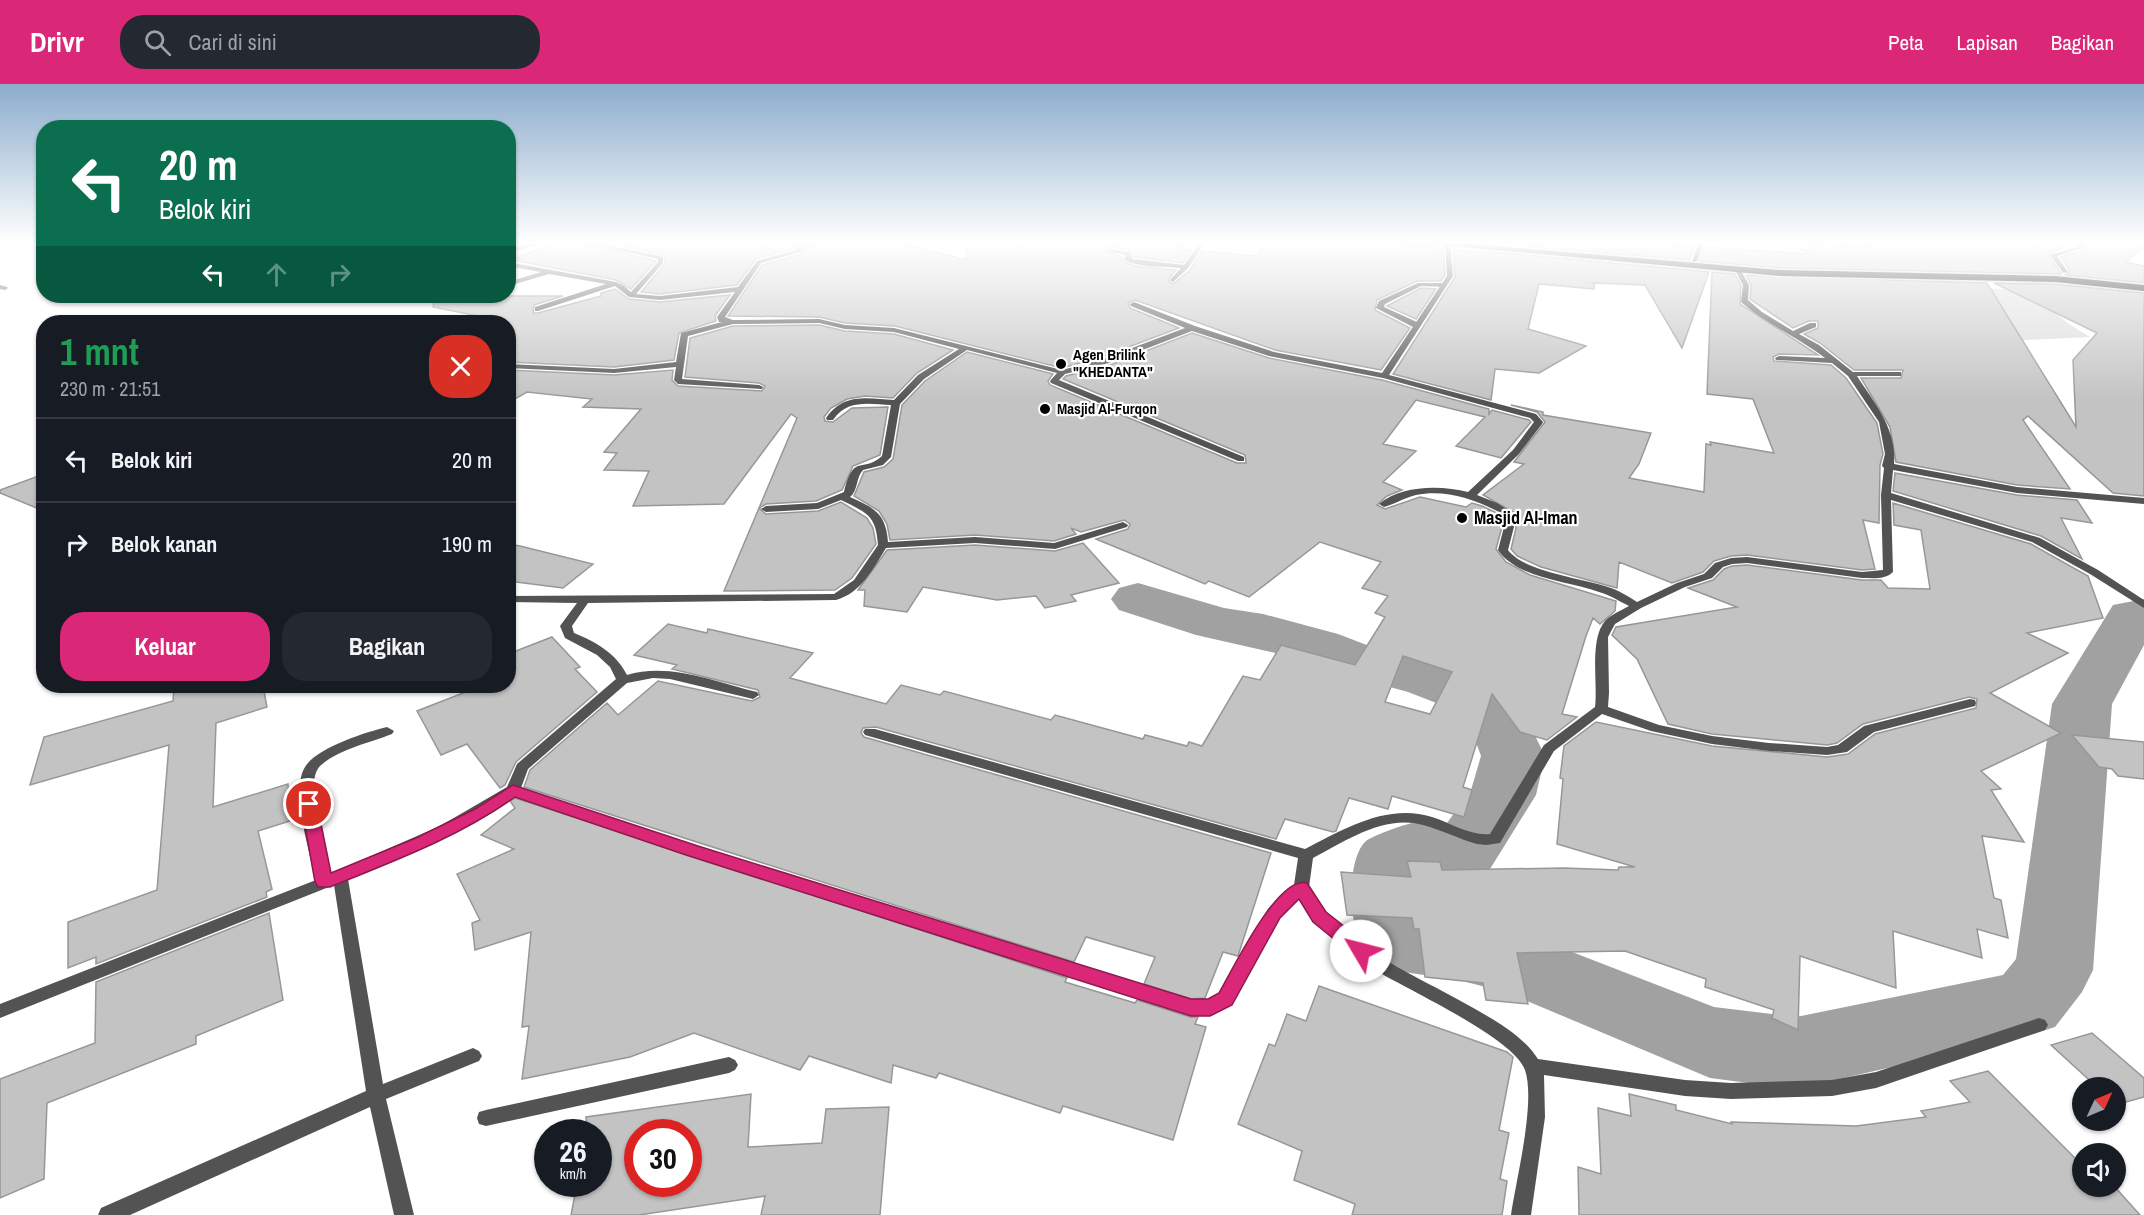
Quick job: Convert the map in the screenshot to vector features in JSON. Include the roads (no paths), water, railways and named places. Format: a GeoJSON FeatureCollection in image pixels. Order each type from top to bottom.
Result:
{"type":"FeatureCollection","features":[{"type":"Feature","properties":{"kind":"street"},"geometry":{"type":"LineString","coordinates":[[538,309],[582,295]]}},
{"type":"Feature","properties":{"kind":"street"},"geometry":{"type":"LineString","coordinates":[[631,296],[660,298],[689,295]]}},
{"type":"Feature","properties":{"kind":"street"},"geometry":{"type":"LineString","coordinates":[[737,295],[722,320],[733,322],[819,321],[845,327],[894,330],[1062,372],[1106,360],[1192,328]]}},
{"type":"Feature","properties":{"kind":"street"},"geometry":{"type":"LineString","coordinates":[[1398,295],[1382,303],[1380,308],[1416,325]]}},
{"type":"Feature","properties":{"kind":"street"},"geometry":{"type":"LineString","coordinates":[[1384,376],[1436,295]]}},
{"type":"Feature","properties":{"kind":"street"},"geometry":{"type":"LineString","coordinates":[[1601,709],[1602,637],[1610,622],[1681,585],[1708,576],[1719,565],[1731,561],[1747,560],[1862,575],[1880,575],[1888,572],[1886,495],[1887,466],[1890,454],[1883,422],[1851,374],[1759,314],[1744,300],[1745,295]]}},
{"type":"Feature","properties":{"kind":"street"},"geometry":{"type":"LineString","coordinates":[[1134,304],[1192,328],[1272,354],[1384,376],[1518,410],[1533,416],[1539,422],[1516,452],[1470,496]]}},
{"type":"Feature","properties":{"kind":"street"},"geometry":{"type":"LineString","coordinates":[[733,322],[686,333],[678,380],[759,387]]}},
{"type":"Feature","properties":{"kind":"street"},"geometry":{"type":"LineString","coordinates":[[1792,334],[1813,326]]}},
{"type":"Feature","properties":{"kind":"street"},"geometry":{"type":"LineString","coordinates":[[766,509],[818,506],[844,498],[849,494],[853,472],[856,468],[884,461],[896,403],[921,377],[965,348]]}},
{"type":"Feature","properties":{"kind":"street"},"geometry":{"type":"LineString","coordinates":[[1779,358],[1834,362]]}},
{"type":"Feature","properties":{"kind":"street"},"geometry":{"type":"LineString","coordinates":[[516,366],[614,371],[680,364]]}},
{"type":"Feature","properties":{"kind":"street"},"geometry":{"type":"LineString","coordinates":[[1062,372],[1054,381],[1240,459]]}},
{"type":"Feature","properties":{"kind":"street"},"geometry":{"type":"LineString","coordinates":[[1851,374],[1898,374]]}},
{"type":"Feature","properties":{"kind":"street"},"geometry":{"type":"LineString","coordinates":[[830,418],[836,408],[843,403],[896,403]]}},
{"type":"Feature","properties":{"kind":"street"},"geometry":{"type":"LineString","coordinates":[[1887,466],[2017,489],[2144,501]]}},
{"type":"Feature","properties":{"kind":"street"},"geometry":{"type":"LineString","coordinates":[[1384,504],[1413,492],[1437,490],[1470,496],[1508,513],[1509,527],[1503,550],[1509,559],[1527,568],[1604,590],[1637,606]]}},
{"type":"Feature","properties":{"kind":"street"},"geometry":{"type":"LineString","coordinates":[[1886,495],[2036,540],[2094,572],[2142,603]]}},
{"type":"Feature","properties":{"kind":"street"},"geometry":{"type":"LineString","coordinates":[[516,599],[836,597],[850,592],[858,585],[883,545],[883,525],[876,515],[844,498]]}},
{"type":"Feature","properties":{"kind":"street"},"geometry":{"type":"LineString","coordinates":[[883,545],[975,540],[1055,546],[1123,525]]}},
{"type":"Feature","properties":{"kind":"street"},"geometry":{"type":"LineString","coordinates":[[585,600],[566,626],[569,634],[597,649],[611,660],[620,670],[623,680]]}},
{"type":"Feature","properties":{"kind":"street"},"geometry":{"type":"LineString","coordinates":[[0,1011],[422,842],[481,813],[513,790],[522,767],[623,680],[633,676],[662,674],[753,695]]}},
{"type":"Feature","properties":{"kind":"street"},"geometry":{"type":"LineString","coordinates":[[1601,709],[1637,725],[1710,740],[1827,751],[1842,749],[1869,729],[1970,704]]}},
{"type":"Feature","properties":{"kind":"street"},"geometry":{"type":"LineString","coordinates":[[870,732],[1306,855],[1362,828],[1395,818],[1415,818],[1446,826],[1485,842],[1495,840],[1549,748],[1601,709]]}},
{"type":"Feature","properties":{"kind":"street"},"geometry":{"type":"LineString","coordinates":[[387,731],[327,756],[311,767],[306,785],[332,879],[376,1095],[404,1215]]}},
{"type":"Feature","properties":{"kind":"street"},"geometry":{"type":"LineString","coordinates":[[513,790],[692,850],[1191,1008],[1210,1008],[1226,999],[1274,913],[1301,887],[1306,855]]}},
{"type":"Feature","properties":{"kind":"street"},"geometry":{"type":"LineString","coordinates":[[1301,887],[1320,917],[1342,937],[1380,964],[1514,1043],[1527,1055],[1533,1066],[1537,1087],[1535,1118],[1521,1215]]}},
{"type":"Feature","properties":{"kind":"street"},"geometry":{"type":"LineString","coordinates":[[1533,1066],[1685,1088],[1742,1091],[1832,1088],[1876,1080],[2039,1025]]}},
{"type":"Feature","properties":{"kind":"street"},"geometry":{"type":"LineString","coordinates":[[108,1215],[376,1095],[473,1056]]}},
{"type":"Feature","properties":{"kind":"street"},"geometry":{"type":"LineString","coordinates":[[486,1118],[729,1065]]}},
{"type":"Feature","properties":{"kind":"waterway"},"geometry":{"type":"LineString","coordinates":[[1138,599],[1216,623],[1263,631],[1318,646],[1352,659],[1429,679],[1465,693],[1503,729],[1513,756],[1503,795],[1465,851],[1425,845],[1390,860],[1388,889],[1393,932],[1412,945],[1443,947],[1482,954],[1536,970],[1710,1042],[1796,1053],[2027,1003],[2054,970],[2082,704],[2132,617],[2144,615]]}},
{"type":"Feature","properties":{"kind":"place","name":"Agen Brilink \"KHEDANTA\""},"geometry":{"type":"Point","coordinates":[1061,364]}},
{"type":"Feature","properties":{"kind":"place","name":"Masjid Al-Furqon"},"geometry":{"type":"Point","coordinates":[1045,409]}},
{"type":"Feature","properties":{"kind":"place","name":"Masjid Al-Iman"},"geometry":{"type":"Point","coordinates":[1462,518]}}]}
